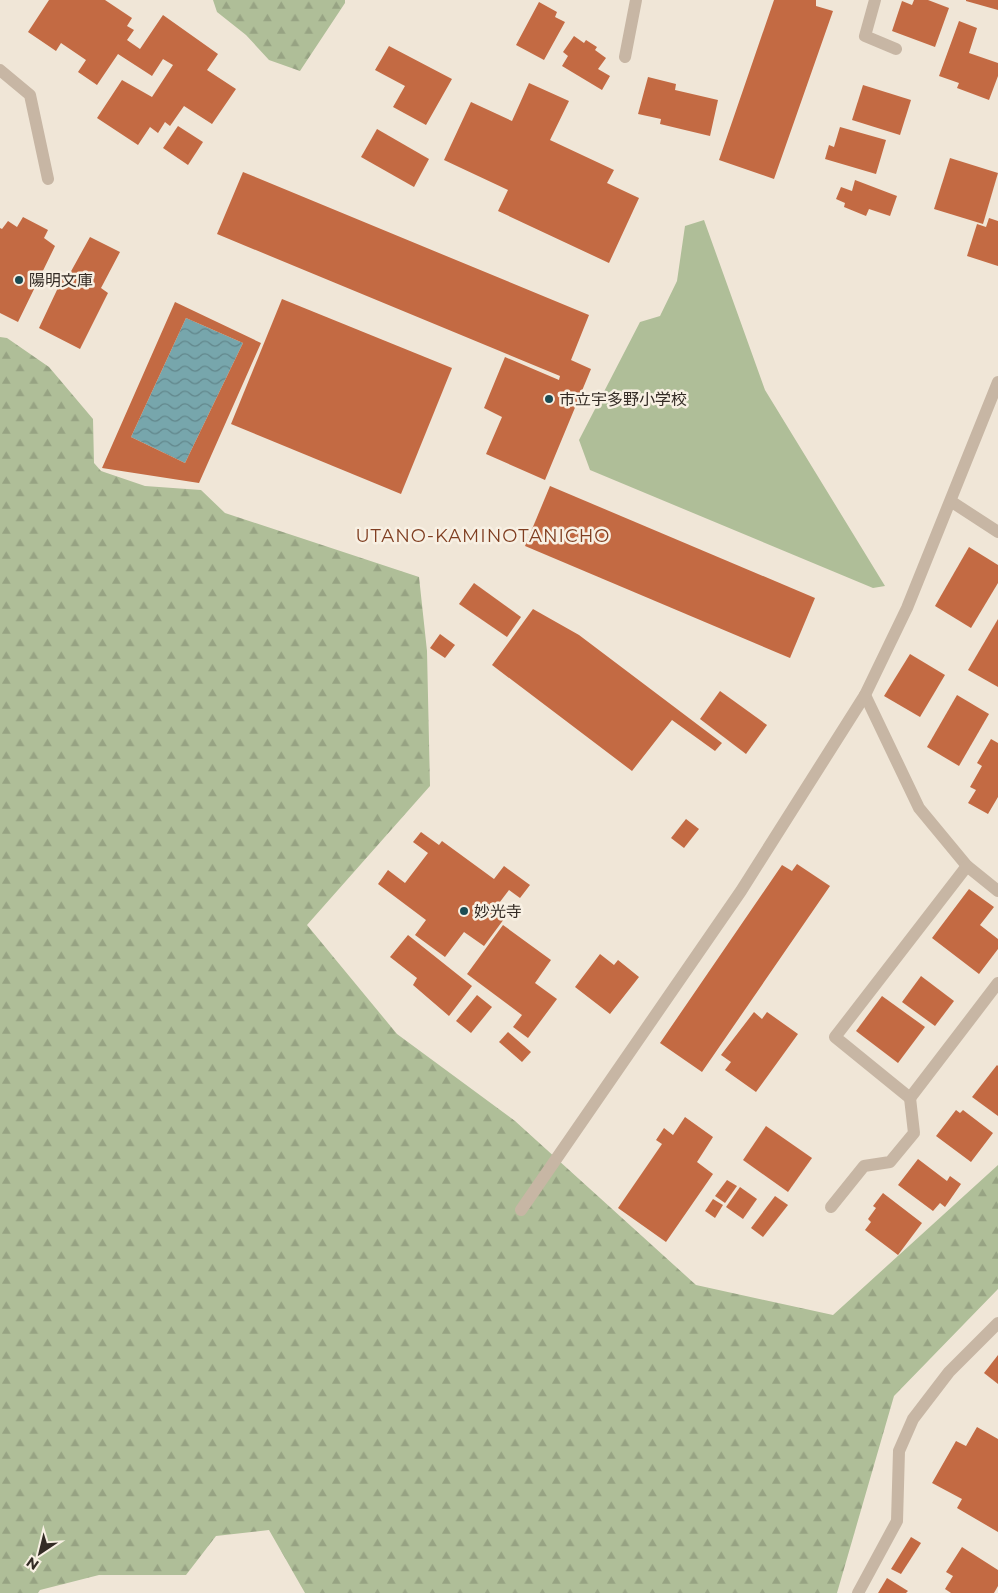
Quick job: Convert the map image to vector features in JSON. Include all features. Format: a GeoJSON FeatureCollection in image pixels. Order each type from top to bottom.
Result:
{"type":"FeatureCollection","features":[{"type":"Feature","properties":{"kind":"street"},"geometry":{"type":"LineString","coordinates":[[625,58],[636,0]]}},
{"type":"Feature","properties":{"kind":"street"},"geometry":{"type":"LineString","coordinates":[[875,0],[865,36],[896,49]]}},
{"type":"Feature","properties":{"kind":"street"},"geometry":{"type":"LineString","coordinates":[[0,70],[30,95],[48,179]]}},
{"type":"Feature","properties":{"kind":"street"},"geometry":{"type":"LineString","coordinates":[[521,1210],[741,891],[865,695],[908,608],[952,502],[998,382]]}},
{"type":"Feature","properties":{"kind":"street"},"geometry":{"type":"LineString","coordinates":[[952,502],[998,532]]}},
{"type":"Feature","properties":{"kind":"street"},"geometry":{"type":"LineString","coordinates":[[865,695],[919,808],[967,866],[998,891]]}},
{"type":"Feature","properties":{"kind":"street"},"geometry":{"type":"LineString","coordinates":[[910,1098],[834,1037],[967,866]]}},
{"type":"Feature","properties":{"kind":"street"},"geometry":{"type":"LineString","coordinates":[[831,1207],[864,1166],[890,1162],[914,1133],[910,1098],[998,983]]}},
{"type":"Feature","properties":{"kind":"street"},"geometry":{"type":"LineString","coordinates":[[858,1593],[897,1521],[899,1451],[914,1420],[949,1372],[998,1323]]}},
{"type":"Feature","properties":{"kind":"green space"},"geometry":{"type":"Polygon","coordinates":[[[213,0],[345,0],[345,3],[300,71],[269,60],[246,35],[217,12],[213,0]]]}},
{"type":"Feature","properties":{"kind":"green space"},"geometry":{"type":"Polygon","coordinates":[[[704,220],[765,390],[885,586],[873,588],[590,470],[579,440],[640,322],[660,316],[677,281],[685,226],[704,220]]]}},
{"type":"Feature","properties":{"kind":"green space"},"geometry":{"type":"Polygon","coordinates":[[[0,337],[7,338],[49,367],[93,419],[94,463],[101,471],[145,486],[201,490],[225,513],[419,577],[427,651],[430,786],[307,925],[397,1034],[515,1121],[696,1285],[833,1315],[998,1165],[998,1289],[894,1396],[837,1593],[305,1593],[269,1530],[216,1536],[186,1575],[99,1575],[40,1590],[38,1593],[0,1593],[0,337]]]}},
{"type":"Feature","properties":{"kind":"water"},"geometry":{"type":"Polygon","coordinates":[[[186,318],[243,343],[185,463],[131,437],[186,318]]]}},
{"type":"Feature","properties":{"kind":"building"},"geometry":{"type":"Polygon","coordinates":[[[49,0],[105,0],[132,18],[127,26],[134,30],[127,40],[140,49],[163,15],[218,54],[207,70],[236,89],[212,124],[184,106],[170,126],[165,122],[158,133],[150,127],[138,145],[97,118],[122,80],[152,97],[173,65],[163,59],[152,76],[118,54],[97,85],[78,72],[86,60],[61,43],[56,51],[28,32],[49,0]]]}},
{"type":"Feature","properties":{"kind":"building"},"geometry":{"type":"Polygon","coordinates":[[[774,0],[816,0],[816,6],[833,11],[774,179],[719,160],[774,0]]]}},
{"type":"Feature","properties":{"kind":"building"},"geometry":{"type":"Polygon","coordinates":[[[914,0],[928,0],[949,8],[935,47],[892,31],[902,1],[912,5],[914,0]]]}},
{"type":"Feature","properties":{"kind":"building"},"geometry":{"type":"Polygon","coordinates":[[[966,0],[998,0],[998,10],[966,1],[966,0]]]}},
{"type":"Feature","properties":{"kind":"building"},"geometry":{"type":"Polygon","coordinates":[[[539,2],[557,12],[555,17],[565,22],[544,60],[516,45],[539,2]]]}},
{"type":"Feature","properties":{"kind":"building"},"geometry":{"type":"Polygon","coordinates":[[[959,21],[977,28],[969,53],[998,63],[998,76],[989,100],[957,88],[959,83],[939,76],[959,21]]]}},
{"type":"Feature","properties":{"kind":"building"},"geometry":{"type":"Polygon","coordinates":[[[574,36],[584,43],[586,40],[597,47],[595,50],[606,58],[598,69],[610,76],[602,90],[562,66],[568,56],[563,52],[574,36]]]}},
{"type":"Feature","properties":{"kind":"building"},"geometry":{"type":"Polygon","coordinates":[[[389,46],[452,79],[426,125],[393,107],[405,86],[375,70],[389,46]]]}},
{"type":"Feature","properties":{"kind":"building"},"geometry":{"type":"Polygon","coordinates":[[[648,77],[676,84],[675,90],[718,100],[710,136],[660,124],[661,119],[638,114],[648,77]]]}},
{"type":"Feature","properties":{"kind":"building"},"geometry":{"type":"Polygon","coordinates":[[[529,83],[569,101],[550,140],[614,170],[607,183],[639,198],[609,263],[498,211],[508,190],[444,160],[471,102],[512,121],[529,83]]]}},
{"type":"Feature","properties":{"kind":"building"},"geometry":{"type":"Polygon","coordinates":[[[863,85],[911,100],[900,135],[852,120],[863,85]]]}},
{"type":"Feature","properties":{"kind":"building"},"geometry":{"type":"Polygon","coordinates":[[[178,126],[203,142],[188,165],[163,148],[178,126]]]}},
{"type":"Feature","properties":{"kind":"building"},"geometry":{"type":"Polygon","coordinates":[[[840,127],[886,140],[876,174],[825,159],[829,145],[834,147],[840,127]]]}},
{"type":"Feature","properties":{"kind":"building"},"geometry":{"type":"Polygon","coordinates":[[[377,129],[429,159],[414,187],[361,157],[377,129]]]}},
{"type":"Feature","properties":{"kind":"building"},"geometry":{"type":"Polygon","coordinates":[[[950,158],[998,173],[983,224],[934,209],[950,158]]]}},
{"type":"Feature","properties":{"kind":"building"},"geometry":{"type":"Polygon","coordinates":[[[243,172],[589,315],[571,360],[591,369],[545,480],[486,454],[502,417],[484,408],[505,357],[559,380],[560,376],[217,234],[243,172]]]}},
{"type":"Feature","properties":{"kind":"building"},"geometry":{"type":"Polygon","coordinates":[[[855,180],[897,196],[890,216],[869,209],[866,216],[844,207],[845,203],[836,199],[841,187],[852,191],[855,180]]]}},
{"type":"Feature","properties":{"kind":"building","name":"陽明文庫"},"geometry":{"type":"Polygon","coordinates":[[[23,217],[48,230],[44,238],[55,246],[18,322],[0,313],[0,228],[2,229],[8,221],[17,227],[23,217]]]}},
{"type":"Feature","properties":{"kind":"building"},"geometry":{"type":"Polygon","coordinates":[[[989,218],[998,221],[998,266],[967,256],[977,224],[986,227],[989,218]]]}},
{"type":"Feature","properties":{"kind":"building"},"geometry":{"type":"Polygon","coordinates":[[[90,237],[120,252],[101,288],[108,293],[80,349],[39,328],[65,273],[69,275],[90,237]]]}},
{"type":"Feature","properties":{"kind":"building"},"geometry":{"type":"Polygon","coordinates":[[[282,299],[452,368],[401,494],[231,424],[282,299]]]}},
{"type":"Feature","properties":{"kind":"building"},"geometry":{"type":"Polygon","coordinates":[[[175,302],[261,343],[199,483],[102,468],[175,302]],[[186,318],[131,437],[185,463],[243,343],[186,318]]]}},
{"type":"Feature","properties":{"kind":"building"},"geometry":{"type":"Polygon","coordinates":[[[550,486],[815,598],[790,658],[525,546],[550,486]]]}},
{"type":"Feature","properties":{"kind":"building"},"geometry":{"type":"Polygon","coordinates":[[[969,547],[998,565],[998,583],[971,628],[935,606],[969,547]]]}},
{"type":"Feature","properties":{"kind":"building"},"geometry":{"type":"Polygon","coordinates":[[[474,583],[521,617],[507,637],[459,604],[474,583]]]}},
{"type":"Feature","properties":{"kind":"building"},"geometry":{"type":"Polygon","coordinates":[[[533,609],[579,635],[722,743],[715,751],[672,720],[632,771],[492,665],[533,609]]]}},
{"type":"Feature","properties":{"kind":"building"},"geometry":{"type":"Polygon","coordinates":[[[998,619],[998,687],[968,670],[998,619]]]}},
{"type":"Feature","properties":{"kind":"building"},"geometry":{"type":"Polygon","coordinates":[[[440,634],[455,645],[445,658],[430,648],[440,634]]]}},
{"type":"Feature","properties":{"kind":"building"},"geometry":{"type":"Polygon","coordinates":[[[910,654],[945,675],[920,717],[884,696],[910,654]]]}},
{"type":"Feature","properties":{"kind":"building"},"geometry":{"type":"Polygon","coordinates":[[[720,691],[767,725],[746,754],[700,719],[720,691]]]}},
{"type":"Feature","properties":{"kind":"building"},"geometry":{"type":"Polygon","coordinates":[[[957,695],[989,714],[959,766],[927,747],[957,695]]]}},
{"type":"Feature","properties":{"kind":"building"},"geometry":{"type":"Polygon","coordinates":[[[991,739],[998,743],[998,797],[988,814],[968,803],[976,790],[970,787],[982,766],[977,763],[991,739]]]}},
{"type":"Feature","properties":{"kind":"building"},"geometry":{"type":"Polygon","coordinates":[[[686,819],[699,829],[684,848],[671,838],[686,819]]]}},
{"type":"Feature","properties":{"kind":"building"},"geometry":{"type":"Polygon","coordinates":[[[421,832],[439,845],[442,841],[494,879],[504,866],[530,885],[520,898],[509,890],[493,911],[504,919],[484,946],[464,932],[445,957],[415,935],[426,920],[378,884],[388,870],[405,883],[428,853],[413,842],[421,832]]]}},
{"type":"Feature","properties":{"kind":"building"},"geometry":{"type":"Polygon","coordinates":[[[797,864],[830,886],[702,1072],[660,1043],[782,865],[792,871],[797,864]]]}},
{"type":"Feature","properties":{"kind":"building"},"geometry":{"type":"Polygon","coordinates":[[[969,889],[994,907],[980,925],[998,939],[998,949],[979,974],[932,938],[969,889]]]}},
{"type":"Feature","properties":{"kind":"building"},"geometry":{"type":"Polygon","coordinates":[[[503,925],[551,960],[535,983],[557,999],[528,1038],[513,1027],[522,1015],[467,974],[503,925]]]}},
{"type":"Feature","properties":{"kind":"building"},"geometry":{"type":"Polygon","coordinates":[[[408,935],[472,986],[449,1016],[413,985],[417,978],[390,957],[408,935]]]}},
{"type":"Feature","properties":{"kind":"building"},"geometry":{"type":"Polygon","coordinates":[[[600,954],[614,965],[618,960],[639,977],[610,1014],[575,987],[600,954]]]}},
{"type":"Feature","properties":{"kind":"building"},"geometry":{"type":"Polygon","coordinates":[[[921,976],[954,1001],[935,1026],[902,1002],[921,976]]]}},
{"type":"Feature","properties":{"kind":"building"},"geometry":{"type":"Polygon","coordinates":[[[477,995],[492,1007],[471,1033],[456,1021],[477,995]]]}},
{"type":"Feature","properties":{"kind":"building"},"geometry":{"type":"Polygon","coordinates":[[[882,996],[925,1027],[898,1063],[856,1031],[882,996]]]}},
{"type":"Feature","properties":{"kind":"building"},"geometry":{"type":"Polygon","coordinates":[[[754,1012],[762,1019],[767,1012],[798,1034],[756,1092],[725,1070],[731,1062],[721,1055],[754,1012]]]}},
{"type":"Feature","properties":{"kind":"building"},"geometry":{"type":"Polygon","coordinates":[[[508,1032],[531,1052],[522,1062],[499,1042],[508,1032]]]}},
{"type":"Feature","properties":{"kind":"building"},"geometry":{"type":"Polygon","coordinates":[[[998,1066],[998,1116],[972,1097],[998,1066]]]}},
{"type":"Feature","properties":{"kind":"building"},"geometry":{"type":"Polygon","coordinates":[[[956,1110],[960,1113],[963,1110],[993,1133],[971,1162],[936,1136],[956,1110]]]}},
{"type":"Feature","properties":{"kind":"building"},"geometry":{"type":"Polygon","coordinates":[[[685,1117],[713,1137],[697,1162],[713,1174],[666,1242],[618,1208],[662,1144],[656,1140],[664,1128],[673,1135],[685,1117]]]}},
{"type":"Feature","properties":{"kind":"building"},"geometry":{"type":"Polygon","coordinates":[[[766,1126],[812,1158],[788,1192],[743,1160],[766,1126]]]}},
{"type":"Feature","properties":{"kind":"building"},"geometry":{"type":"Polygon","coordinates":[[[918,1159],[947,1181],[950,1176],[961,1184],[945,1207],[940,1203],[933,1211],[898,1185],[918,1159]]]}},
{"type":"Feature","properties":{"kind":"building"},"geometry":{"type":"Polygon","coordinates":[[[727,1180],[737,1186],[725,1203],[715,1196],[727,1180]]]}},
{"type":"Feature","properties":{"kind":"building"},"geometry":{"type":"Polygon","coordinates":[[[740,1187],[757,1199],[743,1219],[726,1207],[740,1187]]]}},
{"type":"Feature","properties":{"kind":"building"},"geometry":{"type":"Polygon","coordinates":[[[883,1193],[922,1223],[898,1255],[865,1230],[871,1222],[868,1219],[876,1208],[873,1206],[883,1193]]]}},
{"type":"Feature","properties":{"kind":"building"},"geometry":{"type":"Polygon","coordinates":[[[775,1196],[788,1205],[763,1237],[751,1228],[775,1196]]]}},
{"type":"Feature","properties":{"kind":"building"},"geometry":{"type":"Polygon","coordinates":[[[713,1199],[723,1205],[715,1218],[705,1211],[713,1199]]]}},
{"type":"Feature","properties":{"kind":"building"},"geometry":{"type":"Polygon","coordinates":[[[998,1355],[998,1384],[984,1373],[998,1355]]]}},
{"type":"Feature","properties":{"kind":"building"},"geometry":{"type":"Polygon","coordinates":[[[977,1427],[998,1439],[998,1532],[957,1508],[962,1499],[932,1483],[956,1441],[966,1446],[977,1427]]]}},
{"type":"Feature","properties":{"kind":"building"},"geometry":{"type":"Polygon","coordinates":[[[911,1537],[921,1543],[901,1574],[891,1569],[911,1537]]]}},
{"type":"Feature","properties":{"kind":"building"},"geometry":{"type":"Polygon","coordinates":[[[962,1547],[998,1570],[998,1586],[994,1593],[951,1593],[945,1589],[953,1576],[946,1572],[962,1547]]]}},
{"type":"Feature","properties":{"kind":"building"},"geometry":{"type":"Polygon","coordinates":[[[887,1578],[908,1591],[906,1593],[878,1593],[887,1578]]]}},
{"type":"Feature","properties":{"kind":"place","name":"陽明文庫"},"geometry":{"type":"Point","coordinates":[19,280]}},
{"type":"Feature","properties":{"kind":"place","name":"市立宇多野小学校"},"geometry":{"type":"Point","coordinates":[549,399]}},
{"type":"Feature","properties":{"kind":"place","name":"妙光寺"},"geometry":{"type":"Point","coordinates":[464,911]}},
{"type":"Feature","properties":{"kind":"district","name":"UTANO-KAMINOTANICHO"},"geometry":{"type":"Point","coordinates":[483,536]}}]}
